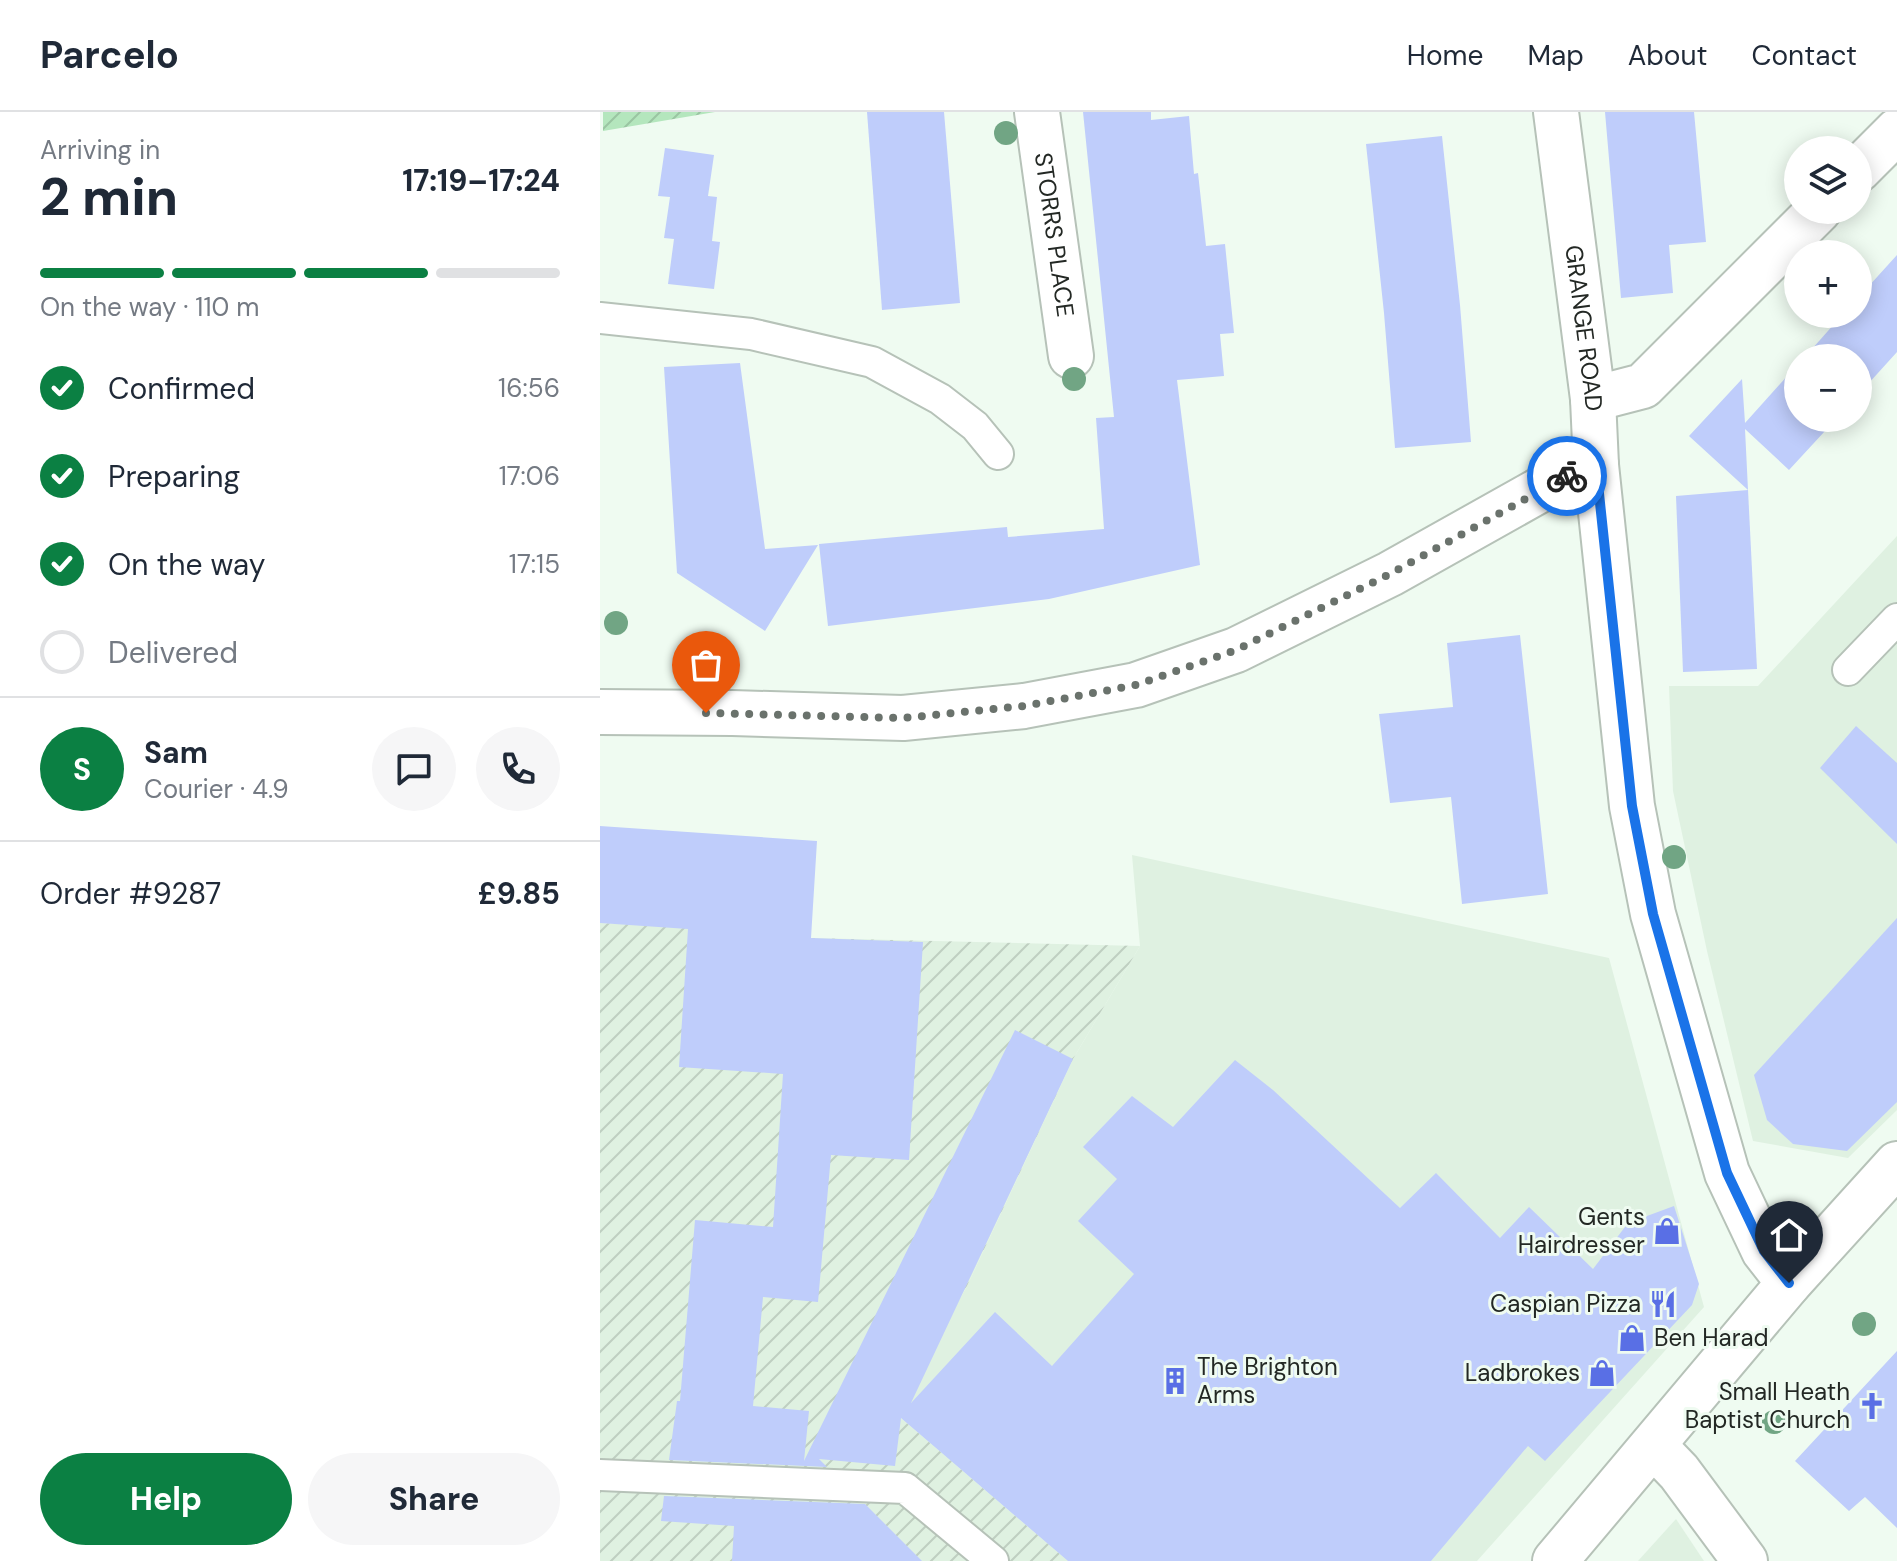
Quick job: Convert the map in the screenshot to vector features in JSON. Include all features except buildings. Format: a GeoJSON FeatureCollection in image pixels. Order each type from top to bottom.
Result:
{"type":"FeatureCollection","features":[{"type":"Feature","properties":{"kind":"street","name":"STORRS PLACE"},"geometry":{"type":"LineString","coordinates":[[1037,112],[1071,356]]}},
{"type":"Feature","properties":{"kind":"street","name":"GRANGE ROAD"},"geometry":{"type":"LineString","coordinates":[[1556,112],[1593,399],[1596,465],[1632,806],[1653,914],[1727,1173],[1764,1251],[1789,1283]]}},
{"type":"Feature","properties":{"kind":"street"},"geometry":{"type":"LineString","coordinates":[[1872,156],[1897,131]]}},
{"type":"Feature","properties":{"kind":"street"},"geometry":{"type":"LineString","coordinates":[[1593,399],[1643,386],[1805,224]]}},
{"type":"Feature","properties":{"kind":"street"},"geometry":{"type":"LineString","coordinates":[[600,712],[903,718],[1024,706],[1136,685],[1236,650],[1390,574],[1563,477],[1596,465]]}},
{"type":"Feature","properties":{"kind":"street"},"geometry":{"type":"LineString","coordinates":[[1555,1561],[1789,1283],[1897,1164]]}},
{"type":"Feature","properties":{"kind":"street"},"geometry":{"type":"LineString","coordinates":[[1654,1446],[1679,1472],[1745,1561]]}},
{"type":"Feature","properties":{"kind":"lane"},"geometry":{"type":"LineString","coordinates":[[600,318],[751,334],[872,362],[940,399],[975,426],[998,454]]}},
{"type":"Feature","properties":{"kind":"lane"},"geometry":{"type":"LineString","coordinates":[[1848,670],[1897,619]]}},
{"type":"Feature","properties":{"kind":"lane"},"geometry":{"type":"LineString","coordinates":[[600,1475],[905,1488],[993,1561]]}},
{"type":"Feature","properties":{"kind":"shaded area"},"geometry":{"type":"Polygon","coordinates":[[[1897,536],[1897,1110],[1848,1158],[1753,1141],[1707,951],[1673,791],[1669,686],[1758,686],[1897,536]]]}},
{"type":"Feature","properties":{"kind":"shaded area"},"geometry":{"type":"Polygon","coordinates":[[[1132,855],[1609,958],[1704,1307],[1477,1561],[1068,1561],[901,1418],[921,1368],[967,1286],[1073,1059],[1140,946],[1132,855]]]}},
{"type":"Feature","properties":{"kind":"shaded area"},"geometry":{"type":"Polygon","coordinates":[[[600,923],[688,926],[811,938],[1140,946],[1073,1059],[967,1286],[921,1368],[901,1418],[1068,1561],[600,1561],[600,923]]]}},
{"type":"Feature","properties":{"kind":"shaded area"},"geometry":{"type":"Polygon","coordinates":[[[1676,1519],[1704,1561],[1638,1561],[1676,1519]]]}},
{"type":"Feature","properties":{"kind":"green space"},"geometry":{"type":"Polygon","coordinates":[[[603,112],[715,112],[603,131],[603,112]]]}},
{"type":"Feature","properties":{"kind":"way so far"},"geometry":{"type":"LineString","coordinates":[[706,713],[903,718],[1024,706],[1136,685],[1236,650],[1390,574],[1567,476]]}},
{"type":"Feature","properties":{"kind":"place","name":"Gents Hairdresser"},"geometry":{"type":"Point","coordinates":[1667,1231]}},
{"type":"Feature","properties":{"kind":"place","name":"Caspian Pizza"},"geometry":{"type":"Point","coordinates":[1663,1304]}},
{"type":"Feature","properties":{"kind":"place","name":"Ben Harad"},"geometry":{"type":"Point","coordinates":[1632,1338]}},
{"type":"Feature","properties":{"kind":"place","name":"Ladbrokes"},"geometry":{"type":"Point","coordinates":[1602,1373]}},
{"type":"Feature","properties":{"kind":"place","name":"The Brighton Arms"},"geometry":{"type":"Point","coordinates":[1175,1381]}},
{"type":"Feature","properties":{"kind":"place","name":"Small Heath Baptist Church"},"geometry":{"type":"Point","coordinates":[1872,1406]}},
{"type":"Feature","properties":{"kind":"route"},"geometry":{"type":"LineString","coordinates":[[1567,476],[1596,465],[1632,806],[1653,914],[1727,1173],[1764,1251],[1789,1283]]}}]}
